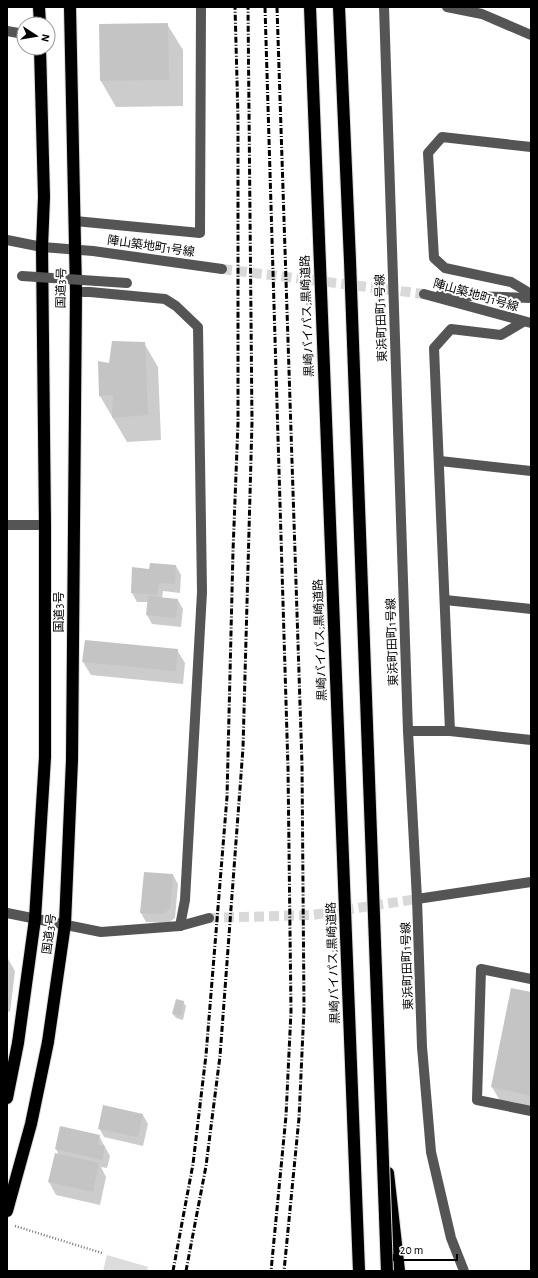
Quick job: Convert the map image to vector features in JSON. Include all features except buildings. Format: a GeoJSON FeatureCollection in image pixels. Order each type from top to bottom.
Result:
{"type":"FeatureCollection","features":[{"type":"Feature","properties":{"kind":"highway","name":"国道3号"},"geometry":{"type":"LineString","coordinates":[[7,1211],[31,1124],[47,1050],[65,924],[72,760],[76,292],[70,7]]}},
{"type":"Feature","properties":{"kind":"highway","name":"黒崎バイパス;黒崎道路"},"geometry":{"type":"LineString","coordinates":[[310,7],[358,1224],[358,1271]]}},
{"type":"Feature","properties":{"kind":"highway"},"geometry":{"type":"LineString","coordinates":[[339,7],[351,269],[379,1095],[387,1271]]}},
{"type":"Feature","properties":{"kind":"highway","name":"国道3号"},"geometry":{"type":"LineString","coordinates":[[7,1098],[18,1043],[35,919],[45,757],[45,525],[42,247],[44,197],[40,56]]}},
{"type":"Feature","properties":{"kind":"highway"},"geometry":{"type":"LineString","coordinates":[[379,1095],[399,1271]]}},
{"type":"Feature","properties":{"kind":"street"},"geometry":{"type":"LineString","coordinates":[[75,221],[200,234],[201,7]]}},
{"type":"Feature","properties":{"kind":"street","name":"東浜町田町1号線"},"geometry":{"type":"LineString","coordinates":[[384,7],[408,731],[417,899],[422,1047],[431,1152],[450,1238],[464,1271]]}},
{"type":"Feature","properties":{"kind":"street"},"geometry":{"type":"LineString","coordinates":[[447,7],[482,14],[531,35]]}},
{"type":"Feature","properties":{"kind":"street"},"geometry":{"type":"LineString","coordinates":[[531,147],[442,137],[428,153],[434,258],[445,268],[511,282],[531,294]]}},
{"type":"Feature","properties":{"kind":"street","name":"陣山築地町1号線"},"geometry":{"type":"LineString","coordinates":[[7,240],[42,247],[76,249],[222,269]]}},
{"type":"Feature","properties":{"kind":"street"},"geometry":{"type":"LineString","coordinates":[[22,276],[127,283]]}},
{"type":"Feature","properties":{"kind":"street"},"geometry":{"type":"LineString","coordinates":[[76,292],[90,292],[165,300],[176,306],[198,327],[202,592],[185,900],[180,926]]}},
{"type":"Feature","properties":{"kind":"street","name":"陣山築地町1号線"},"geometry":{"type":"LineString","coordinates":[[527,322],[424,294],[531,298]]}},
{"type":"Feature","properties":{"kind":"street"},"geometry":{"type":"LineString","coordinates":[[450,731],[440,461],[434,348],[451,329],[501,335],[527,322]]}},
{"type":"Feature","properties":{"kind":"street"},"geometry":{"type":"LineString","coordinates":[[440,461],[531,471]]}},
{"type":"Feature","properties":{"kind":"street"},"geometry":{"type":"LineString","coordinates":[[7,525],[45,525]]}},
{"type":"Feature","properties":{"kind":"street"},"geometry":{"type":"LineString","coordinates":[[445,600],[531,609]]}},
{"type":"Feature","properties":{"kind":"street"},"geometry":{"type":"LineString","coordinates":[[408,731],[450,731],[531,740]]}},
{"type":"Feature","properties":{"kind":"street"},"geometry":{"type":"LineString","coordinates":[[417,899],[531,882]]}},
{"type":"Feature","properties":{"kind":"street"},"geometry":{"type":"LineString","coordinates":[[7,913],[102,932],[180,926],[209,918]]}},
{"type":"Feature","properties":{"kind":"street"},"geometry":{"type":"LineString","coordinates":[[531,979],[481,969],[476,1100],[531,1111]]}},
{"type":"Feature","properties":{"kind":"path"},"geometry":{"type":"LineString","coordinates":[[14,1225],[102,1253]]}},
{"type":"Feature","properties":{"kind":"shaded area"},"geometry":{"type":"Polygon","coordinates":[[[107,1255],[148,1267],[147,1271],[103,1271],[107,1255]]]}},
{"type":"Feature","properties":{"kind":"tunnel"},"geometry":{"type":"LineString","coordinates":[[222,269],[424,294]]}},
{"type":"Feature","properties":{"kind":"tunnel"},"geometry":{"type":"LineString","coordinates":[[209,918],[312,915],[417,899]]}},
{"type":"Feature","properties":{"kind":"railway"},"geometry":{"type":"LineString","coordinates":[[173,1271],[193,1164],[206,1055],[227,797],[233,551],[238,423],[238,117],[235,7]]}},
{"type":"Feature","properties":{"kind":"railway"},"geometry":{"type":"LineString","coordinates":[[186,1271],[206,1166],[220,1056],[243,748],[252,422],[248,7]]}},
{"type":"Feature","properties":{"kind":"railway"},"geometry":{"type":"LineString","coordinates":[[265,7],[288,768],[291,1011],[286,1116],[271,1271]]}},
{"type":"Feature","properties":{"kind":"railway"},"geometry":{"type":"LineString","coordinates":[[277,7],[302,764],[304,1009],[299,1118],[284,1271]]}}]}
